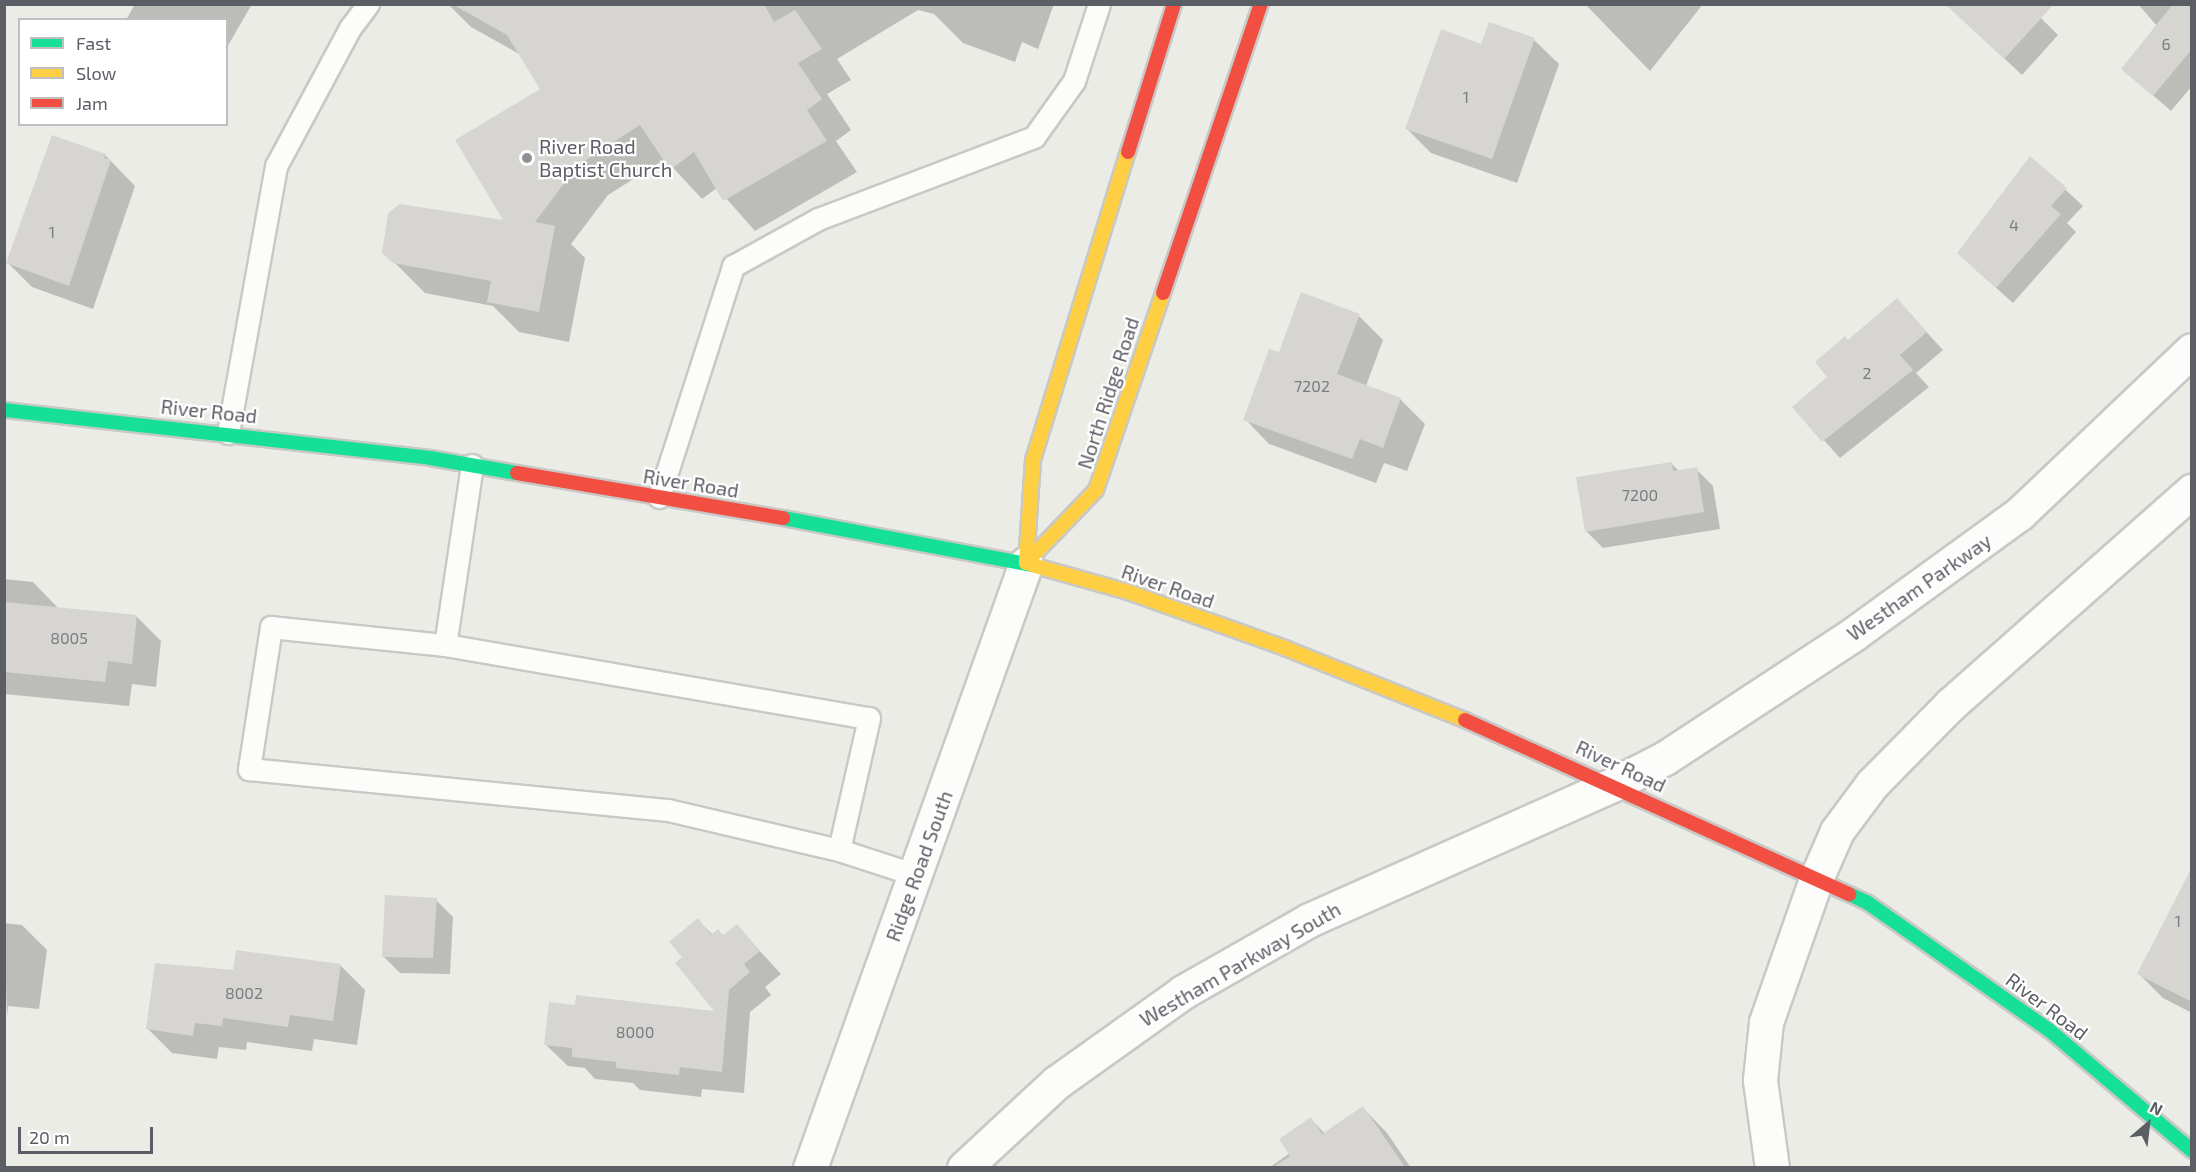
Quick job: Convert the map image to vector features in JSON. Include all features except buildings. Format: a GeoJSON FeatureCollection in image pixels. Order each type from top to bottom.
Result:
{"type":"FeatureCollection","features":[{"type":"Feature","properties":{"kind":"main road"},"geometry":{"type":"LineString","coordinates":[[1026,563],[1033,460],[1174,4]]}},
{"type":"Feature","properties":{"kind":"main road","name":"North Ridge Road"},"geometry":{"type":"LineString","coordinates":[[1026,563],[1096,490],[1261,4]]}},
{"type":"Feature","properties":{"kind":"main road","name":"River Road"},"geometry":{"type":"LineString","coordinates":[[4,410],[228,433],[472,465],[920,541],[1026,563],[1128,592],[1285,648],[1614,784],[1868,903],[1983,981],[2049,1030],[2192,1151]]}},
{"type":"Feature","properties":{"kind":"street","name":"Westham Parkway"},"geometry":{"type":"LineString","coordinates":[[1614,784],[1720,722],[1974,549],[2019,514],[2192,350]]}},
{"type":"Feature","properties":{"kind":"street"},"geometry":{"type":"LineString","coordinates":[[1772,1167],[1760,1080],[1766,1023],[1816,879],[1838,831],[1872,784],[1951,704],[2192,491]]}},
{"type":"Feature","properties":{"kind":"street","name":"Ridge Road South"},"geometry":{"type":"LineString","coordinates":[[810,1167],[1026,563]]}},
{"type":"Feature","properties":{"kind":"street","name":"Westham Parkway South"},"geometry":{"type":"LineString","coordinates":[[964,1167],[1057,1082],[1183,992],[1309,920],[1614,784]]}},
{"type":"Feature","properties":{"kind":"lane"},"geometry":{"type":"LineString","coordinates":[[228,433],[276,166],[350,28],[368,4]]}},
{"type":"Feature","properties":{"kind":"lane"},"geometry":{"type":"LineString","coordinates":[[659,497],[733,266],[818,219],[1034,137],[1074,81],[1099,4]]}},
{"type":"Feature","properties":{"kind":"lane"},"geometry":{"type":"LineString","coordinates":[[446,645],[472,465]]}},
{"type":"Feature","properties":{"kind":"lane"},"geometry":{"type":"LineString","coordinates":[[839,850],[868,718],[446,645],[271,627],[249,769],[668,810],[839,850],[916,875]]}},
{"type":"Feature","properties":{"kind":"traffic: fast"},"geometry":{"type":"LineString","coordinates":[[4,410],[430,458],[517,473]]}},
{"type":"Feature","properties":{"kind":"traffic: fast"},"geometry":{"type":"LineString","coordinates":[[783,518],[1032,565]]}},
{"type":"Feature","properties":{"kind":"traffic: fast"},"geometry":{"type":"LineString","coordinates":[[1849,894],[1868,903],[2049,1030],[2192,1151]]}},
{"type":"Feature","properties":{"kind":"traffic: slow"},"geometry":{"type":"LineString","coordinates":[[1026,563],[1033,460],[1128,152]]}},
{"type":"Feature","properties":{"kind":"traffic: slow"},"geometry":{"type":"LineString","coordinates":[[1026,563],[1096,490],[1163,293]]}},
{"type":"Feature","properties":{"kind":"traffic: slow"},"geometry":{"type":"LineString","coordinates":[[1032,565],[1128,592],[1285,648],[1465,720]]}},
{"type":"Feature","properties":{"kind":"traffic: jam"},"geometry":{"type":"LineString","coordinates":[[1128,152],[1174,4]]}},
{"type":"Feature","properties":{"kind":"traffic: jam"},"geometry":{"type":"LineString","coordinates":[[1163,293],[1261,4]]}},
{"type":"Feature","properties":{"kind":"traffic: jam"},"geometry":{"type":"LineString","coordinates":[[517,473],[783,518]]}},
{"type":"Feature","properties":{"kind":"traffic: jam"},"geometry":{"type":"LineString","coordinates":[[1465,720],[1849,894]]}},
{"type":"Feature","properties":{"kind":"place","name":"River Road Baptist Church"},"geometry":{"type":"Point","coordinates":[527,158]}}]}
